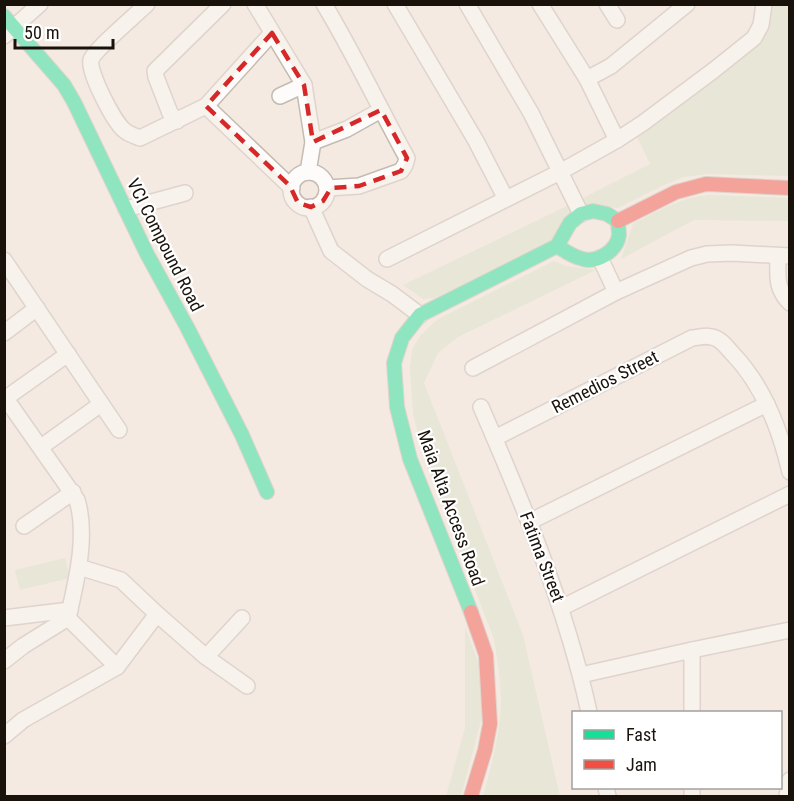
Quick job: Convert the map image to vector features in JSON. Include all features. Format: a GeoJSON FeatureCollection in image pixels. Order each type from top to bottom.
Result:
{"type":"FeatureCollection","features":[{"type":"Feature","properties":{"kind":"street"},"geometry":{"type":"LineString","coordinates":[[8,26],[40,4]]}},
{"type":"Feature","properties":{"kind":"street"},"geometry":{"type":"LineString","coordinates":[[147,4],[99,49],[91,60],[92,72],[114,120],[125,132],[140,138],[206,106],[273,33]]}},
{"type":"Feature","properties":{"kind":"street"},"geometry":{"type":"LineString","coordinates":[[177,121],[170,113],[155,71],[223,4]]}},
{"type":"Feature","properties":{"kind":"street"},"geometry":{"type":"LineString","coordinates":[[255,4],[304,84],[313,142],[308,172]]}},
{"type":"Feature","properties":{"kind":"street"},"geometry":{"type":"LineString","coordinates":[[324,4],[407,158],[401,171],[359,186],[327,188]]}},
{"type":"Feature","properties":{"kind":"street"},"geometry":{"type":"LineString","coordinates":[[395,4],[476,141],[506,199]]}},
{"type":"Feature","properties":{"kind":"street"},"geometry":{"type":"LineString","coordinates":[[467,4],[531,113],[580,214]]}},
{"type":"Feature","properties":{"kind":"street"},"geometry":{"type":"LineString","coordinates":[[540,4],[587,79],[616,140]]}},
{"type":"Feature","properties":{"kind":"street"},"geometry":{"type":"LineString","coordinates":[[607,4],[616,20]]}},
{"type":"Feature","properties":{"kind":"street"},"geometry":{"type":"LineString","coordinates":[[587,79],[611,66],[687,4]]}},
{"type":"Feature","properties":{"kind":"street"},"geometry":{"type":"LineString","coordinates":[[387,259],[560,172],[616,140],[678,98],[754,38],[761,25],[764,4]]}},
{"type":"Feature","properties":{"kind":"street","name":"VCI Compound Road"},"geometry":{"type":"LineString","coordinates":[[8,26],[24,37],[64,85],[74,102],[147,254],[242,435],[267,492]]}},
{"type":"Feature","properties":{"kind":"street"},"geometry":{"type":"LineString","coordinates":[[280,96],[304,84]]}},
{"type":"Feature","properties":{"kind":"street"},"geometry":{"type":"LineString","coordinates":[[206,106],[292,188]]}},
{"type":"Feature","properties":{"kind":"street"},"geometry":{"type":"LineString","coordinates":[[313,142],[346,129],[381,110]]}},
{"type":"Feature","properties":{"kind":"street"},"geometry":{"type":"LineString","coordinates":[[308,172],[321,176],[327,188],[327,195],[323,201],[311,207],[298,203],[294,198],[292,188],[296,178],[308,172]]}},
{"type":"Feature","properties":{"kind":"street"},"geometry":{"type":"LineString","coordinates":[[618,221],[676,192],[706,184],[789,188]]}},
{"type":"Feature","properties":{"kind":"street"},"geometry":{"type":"LineString","coordinates":[[126,209],[185,193]]}},
{"type":"Feature","properties":{"kind":"street"},"geometry":{"type":"LineString","coordinates":[[311,207],[331,251],[420,315]]}},
{"type":"Feature","properties":{"kind":"street"},"geometry":{"type":"LineString","coordinates":[[603,264],[574,256],[557,246],[570,223],[580,214],[593,211],[607,213],[618,221]]}},
{"type":"Feature","properties":{"kind":"street"},"geometry":{"type":"LineString","coordinates":[[603,264],[619,236],[618,221]]}},
{"type":"Feature","properties":{"kind":"street","name":"Maia Alta Access Road"},"geometry":{"type":"LineString","coordinates":[[471,796],[490,724],[486,655],[476,624],[410,459],[398,407],[394,363],[402,338],[420,315],[557,246]]}},
{"type":"Feature","properties":{"kind":"street"},"geometry":{"type":"LineString","coordinates":[[473,368],[616,292],[691,258],[707,254],[783,256],[778,282],[780,291],[789,303]]}},
{"type":"Feature","properties":{"kind":"street"},"geometry":{"type":"LineString","coordinates":[[4,260],[119,430]]}},
{"type":"Feature","properties":{"kind":"street"},"geometry":{"type":"LineString","coordinates":[[603,264],[616,292]]}},
{"type":"Feature","properties":{"kind":"street"},"geometry":{"type":"LineString","coordinates":[[4,333],[37,308]]}},
{"type":"Feature","properties":{"kind":"street","name":"Remedios Street"},"geometry":{"type":"LineString","coordinates":[[495,438],[692,338],[706,336],[718,339],[744,366],[767,404]]}},
{"type":"Feature","properties":{"kind":"street"},"geometry":{"type":"LineString","coordinates":[[4,661],[69,614],[79,567],[81,510],[77,500],[5,397],[68,354]]}},
{"type":"Feature","properties":{"kind":"street"},"geometry":{"type":"LineString","coordinates":[[41,447],[101,404]]}},
{"type":"Feature","properties":{"kind":"street"},"geometry":{"type":"LineString","coordinates":[[529,522],[767,404],[783,442],[789,472]]}},
{"type":"Feature","properties":{"kind":"street","name":"Fatima Street"},"geometry":{"type":"LineString","coordinates":[[481,407],[529,522],[561,608],[590,711]]}},
{"type":"Feature","properties":{"kind":"street"},"geometry":{"type":"LineString","coordinates":[[24,526],[73,492]]}},
{"type":"Feature","properties":{"kind":"street"},"geometry":{"type":"LineString","coordinates":[[561,608],[789,494]]}},
{"type":"Feature","properties":{"kind":"street"},"geometry":{"type":"LineString","coordinates":[[79,567],[121,580],[206,657],[247,686]]}},
{"type":"Feature","properties":{"kind":"street"},"geometry":{"type":"LineString","coordinates":[[4,618],[69,614]]}},
{"type":"Feature","properties":{"kind":"street"},"geometry":{"type":"LineString","coordinates":[[69,614],[117,667]]}},
{"type":"Feature","properties":{"kind":"street"},"geometry":{"type":"LineString","coordinates":[[4,736],[23,720],[117,667],[157,614]]}},
{"type":"Feature","properties":{"kind":"street"},"geometry":{"type":"LineString","coordinates":[[206,657],[242,618]]}},
{"type":"Feature","properties":{"kind":"street"},"geometry":{"type":"LineString","coordinates":[[581,675],[789,630]]}},
{"type":"Feature","properties":{"kind":"street"},"geometry":{"type":"LineString","coordinates":[[692,650],[692,711]]}},
{"type":"Feature","properties":{"kind":"street"},"geometry":{"type":"LineString","coordinates":[[787,796],[789,780]]}},
{"type":"Feature","properties":{"kind":"highlighted area"},"geometry":{"type":"Polygon","coordinates":[[[272,33],[304,85],[313,142],[381,110],[407,158],[401,171],[359,186],[331,188],[323,201],[311,207],[298,203],[290,186],[206,106],[272,33]]]}},
{"type":"Feature","properties":{"kind":"green space"},"geometry":{"type":"Polygon","coordinates":[[[770,5],[789,5],[789,176],[707,174],[684,177],[618,208],[586,204],[583,198],[650,164],[637,137],[726,70],[760,40],[770,5]]]}},
{"type":"Feature","properties":{"kind":"green space"},"geometry":{"type":"Polygon","coordinates":[[[710,195],[789,198],[789,221],[694,220],[621,259],[633,224],[679,202],[710,195]]]}},
{"type":"Feature","properties":{"kind":"green space"},"geometry":{"type":"Polygon","coordinates":[[[569,205],[572,211],[557,238],[435,298],[423,299],[403,285],[569,205]]]}},
{"type":"Feature","properties":{"kind":"green space"},"geometry":{"type":"Polygon","coordinates":[[[554,261],[566,266],[596,270],[458,337],[438,353],[424,383],[523,635],[560,796],[483,796],[495,748],[501,708],[496,649],[424,457],[413,414],[410,368],[412,350],[420,336],[438,319],[554,261]]]}},
{"type":"Feature","properties":{"kind":"green space"},"geometry":{"type":"Polygon","coordinates":[[[65,558],[70,578],[20,590],[15,570],[65,558]]]}},
{"type":"Feature","properties":{"kind":"green space"},"geometry":{"type":"Polygon","coordinates":[[[465,627],[479,664],[482,717],[461,796],[446,796],[465,728],[465,627]]]}},
{"type":"Feature","properties":{"kind":"traffic: fast"},"geometry":{"type":"LineString","coordinates":[[4,16],[64,85],[74,102],[147,254],[242,435],[267,492]]}},
{"type":"Feature","properties":{"kind":"traffic: fast"},"geometry":{"type":"LineString","coordinates":[[471,612],[410,459],[397,407],[394,363],[402,338],[420,315],[557,246],[570,223],[581,214],[593,211],[607,214],[618,221]]}},
{"type":"Feature","properties":{"kind":"traffic: fast"},"geometry":{"type":"LineString","coordinates":[[557,246],[579,258],[588,260],[600,257],[610,251],[617,241],[618,221]]}},
{"type":"Feature","properties":{"kind":"traffic: jam"},"geometry":{"type":"LineString","coordinates":[[618,221],[676,192],[706,184],[790,188]]}},
{"type":"Feature","properties":{"kind":"traffic: jam"},"geometry":{"type":"LineString","coordinates":[[471,612],[486,655],[490,724],[471,796]]}}]}
